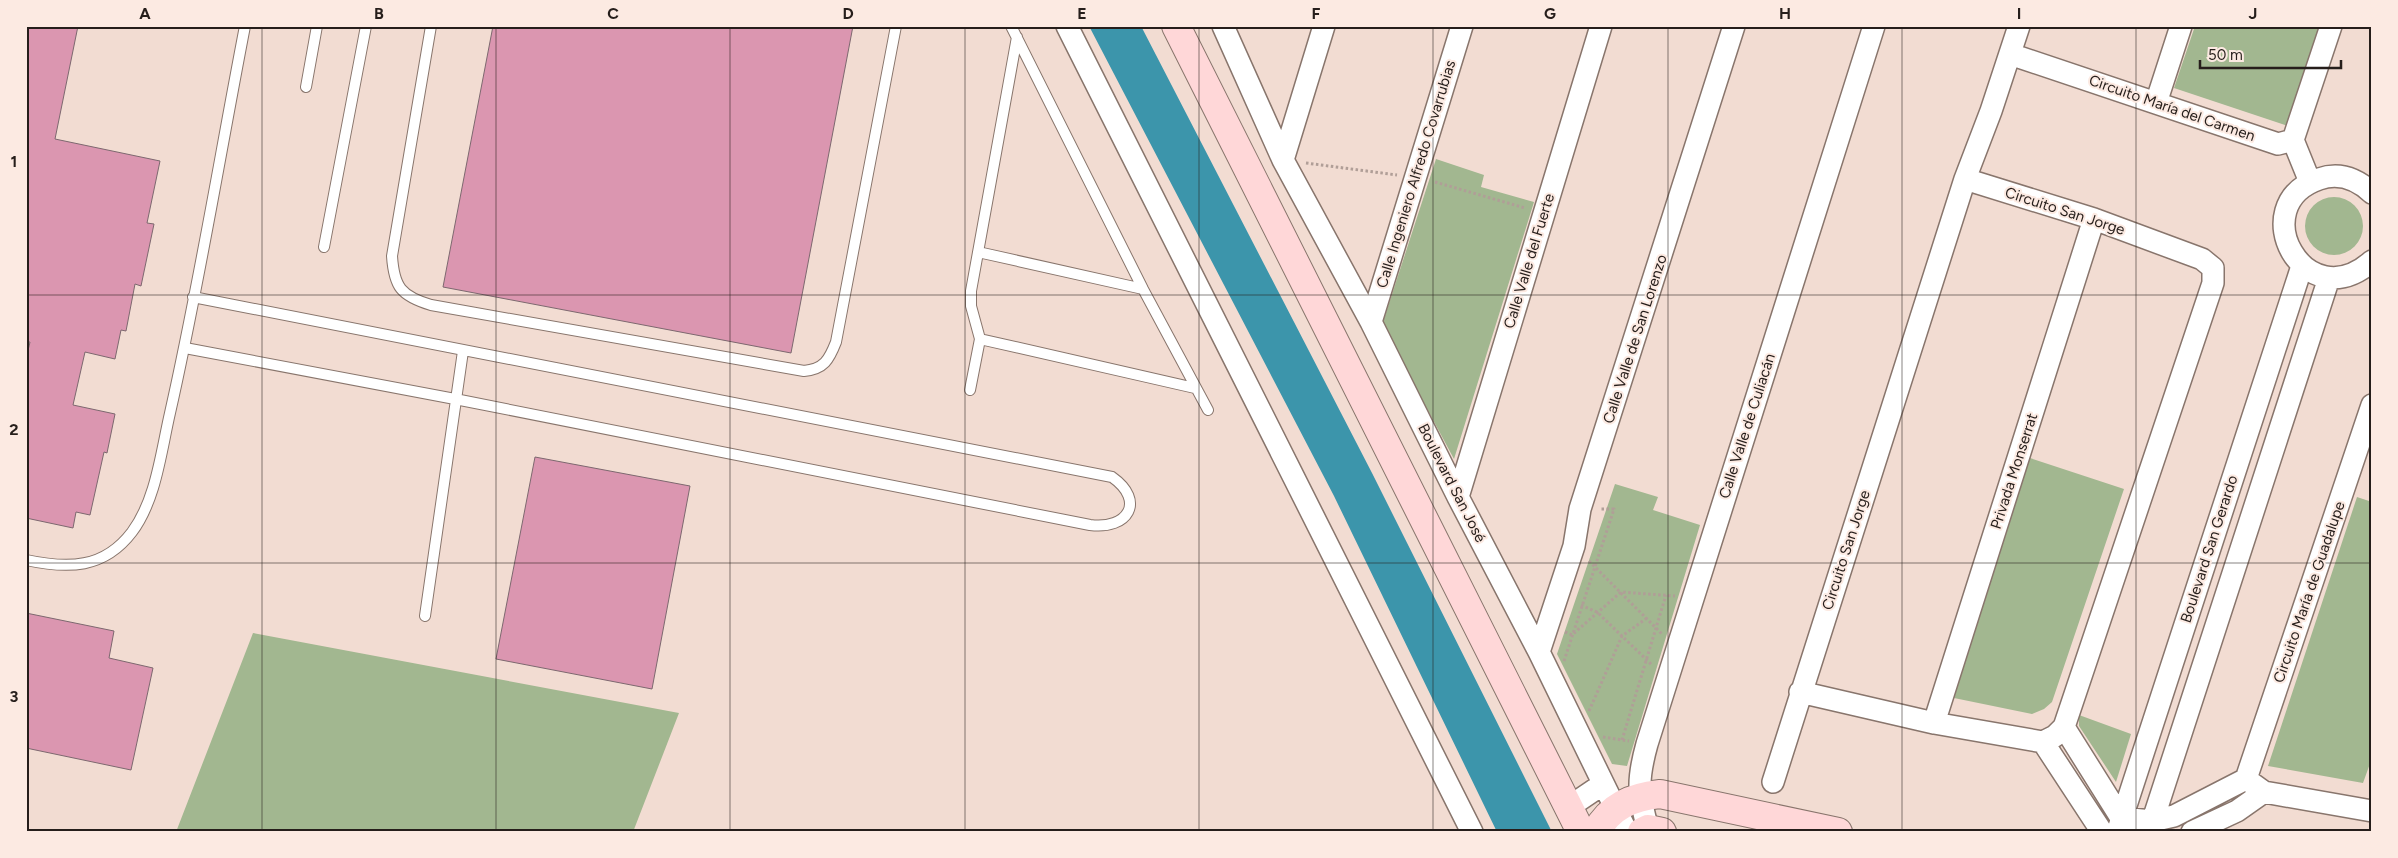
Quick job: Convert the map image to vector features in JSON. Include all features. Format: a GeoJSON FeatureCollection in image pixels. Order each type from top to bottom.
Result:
{"type":"FeatureCollection","features":[{"type":"Feature","properties":{"kind":"street"},"geometry":{"type":"LineString","coordinates":[[1067,26],[1472,832]]}},
{"type":"Feature","properties":{"kind":"street"},"geometry":{"type":"LineString","coordinates":[[1176,26],[1581,832]]}},
{"type":"Feature","properties":{"kind":"street","name":"Boulevard San José"},"geometry":{"type":"LineString","coordinates":[[1223,26],[1283,160],[1371,322],[1458,497],[1539,652],[1603,784],[1639,826]]}},
{"type":"Feature","properties":{"kind":"street"},"geometry":{"type":"LineString","coordinates":[[1283,160],[1324,26]]}},
{"type":"Feature","properties":{"kind":"street","name":"Calle Ingeniero Alfredo Covarrubias"},"geometry":{"type":"LineString","coordinates":[[1371,322],[1462,26]]}},
{"type":"Feature","properties":{"kind":"street","name":"Calle Valle del Fuerte"},"geometry":{"type":"LineString","coordinates":[[1458,497],[1601,26]]}},
{"type":"Feature","properties":{"kind":"street","name":"Calle Valle de San Lorenzo"},"geometry":{"type":"LineString","coordinates":[[1539,652],[1574,546],[1580,509],[1734,26]]}},
{"type":"Feature","properties":{"kind":"street","name":"Calle Valle de Culiacán"},"geometry":{"type":"LineString","coordinates":[[1639,796],[1640,771],[1647,744],[1874,26]]}},
{"type":"Feature","properties":{"kind":"street"},"geometry":{"type":"LineString","coordinates":[[1965,178],[2019,26]]}},
{"type":"Feature","properties":{"kind":"street"},"geometry":{"type":"LineString","coordinates":[[2156,103],[2181,26]]}},
{"type":"Feature","properties":{"kind":"street"},"geometry":{"type":"LineString","coordinates":[[2310,182],[2293,140],[2331,26]]}},
{"type":"Feature","properties":{"kind":"street","name":"Circuito María del Carmen"},"geometry":{"type":"LineString","coordinates":[[2010,54],[2278,144],[2293,140]]}},
{"type":"Feature","properties":{"kind":"street"},"geometry":{"type":"LineString","coordinates":[[2372,193],[2362,184],[2345,177],[2327,176],[2310,182],[2297,192],[2288,206],[2284,222],[2285,239],[2291,254],[2302,266],[2315,274],[2329,278],[2346,277],[2361,271],[2372,261]]}},
{"type":"Feature","properties":{"kind":"street","name":"Circuito San Jorge"},"geometry":{"type":"LineString","coordinates":[[1773,782],[1800,692],[1965,178],[2094,219],[2202,259],[2210,264],[2214,274],[2207,302],[2064,727]]}},
{"type":"Feature","properties":{"kind":"street","name":"Privada Monserrat"},"geometry":{"type":"LineString","coordinates":[[1934,723],[2094,219]]}},
{"type":"Feature","properties":{"kind":"street","name":"Boulevard San Gerardo"},"geometry":{"type":"LineString","coordinates":[[2119,825],[2302,266]]}},
{"type":"Feature","properties":{"kind":"street","name":"Boulevard San Gerardo"},"geometry":{"type":"LineString","coordinates":[[2150,827],[2329,278]]}},
{"type":"Feature","properties":{"kind":"street","name":"Circuito María de Guadalupe"},"geometry":{"type":"LineString","coordinates":[[2246,780],[2372,405]]}},
{"type":"Feature","properties":{"kind":"street"},"geometry":{"type":"LineString","coordinates":[[1800,692],[1934,723],[2042,742],[2055,736],[2064,727],[2093,773],[2119,825],[2150,827],[2203,803],[2246,780],[2264,792],[2370,804]]}},
{"type":"Feature","properties":{"kind":"street"},"geometry":{"type":"LineString","coordinates":[[2042,742],[2102,832]]}},
{"type":"Feature","properties":{"kind":"street"},"geometry":{"type":"LineString","coordinates":[[2072,787],[2093,773]]}},
{"type":"Feature","properties":{"kind":"street"},"geometry":{"type":"LineString","coordinates":[[1569,807],[1603,784]]}},
{"type":"Feature","properties":{"kind":"street"},"geometry":{"type":"LineString","coordinates":[[2192,832],[2237,811],[2264,792]]}},
{"type":"Feature","properties":{"kind":"street"},"geometry":{"type":"LineString","coordinates":[[1596,832],[1639,826],[1639,796],[1660,794],[1838,832]]}},
{"type":"Feature","properties":{"kind":"street"},"geometry":{"type":"LineString","coordinates":[[2203,803],[2212,824]]}},
{"type":"Feature","properties":{"kind":"lane"},"geometry":{"type":"LineString","coordinates":[[26,560],[55,566],[82,566],[108,555],[132,532],[147,506],[185,348],[245,26]]}},
{"type":"Feature","properties":{"kind":"lane"},"geometry":{"type":"LineString","coordinates":[[306,87],[317,26]]}},
{"type":"Feature","properties":{"kind":"lane"},"geometry":{"type":"LineString","coordinates":[[324,247],[366,26]]}},
{"type":"Feature","properties":{"kind":"lane"},"geometry":{"type":"LineString","coordinates":[[431,26],[392,256],[393,276],[401,292],[416,301],[431,305],[804,371],[816,370],[824,365],[830,357],[836,342],[896,26]]}},
{"type":"Feature","properties":{"kind":"lane"},"geometry":{"type":"LineString","coordinates":[[1011,26],[1143,289],[1208,410]]}},
{"type":"Feature","properties":{"kind":"lane"},"geometry":{"type":"LineString","coordinates":[[970,390],[980,339],[972,306],[971,291],[1016,37]]}},
{"type":"Feature","properties":{"kind":"lane"},"geometry":{"type":"LineString","coordinates":[[978,252],[1143,289]]}},
{"type":"Feature","properties":{"kind":"lane"},"geometry":{"type":"LineString","coordinates":[[185,348],[455,399],[1090,525],[1105,526],[1118,523],[1128,512],[1130,499],[1124,485],[1112,476],[193,297]]}},
{"type":"Feature","properties":{"kind":"lane"},"geometry":{"type":"LineString","coordinates":[[980,339],[1195,388]]}},
{"type":"Feature","properties":{"kind":"lane"},"geometry":{"type":"LineString","coordinates":[[425,616],[463,351]]}},
{"type":"Feature","properties":{"kind":"path"},"geometry":{"type":"LineString","coordinates":[[1557,688],[1572,635],[1614,508],[1580,509]]}},
{"type":"Feature","properties":{"kind":"path"},"geometry":{"type":"LineString","coordinates":[[1574,546],[1676,649]]}},
{"type":"Feature","properties":{"kind":"path"},"geometry":{"type":"LineString","coordinates":[[1572,635],[1621,592],[1693,596]]}},
{"type":"Feature","properties":{"kind":"path"},"geometry":{"type":"LineString","coordinates":[[1622,740],[1666,595]]}},
{"type":"Feature","properties":{"kind":"path"},"geometry":{"type":"LineString","coordinates":[[1558,596],[1598,612],[1667,679]]}},
{"type":"Feature","properties":{"kind":"path"},"geometry":{"type":"LineString","coordinates":[[1647,618],[1622,636],[1579,733],[1647,744]]}},
{"type":"Feature","properties":{"kind":"path"},"geometry":{"type":"LineString","coordinates":[[1549,626],[1572,635]]}},
{"type":"Feature","properties":{"kind":"green space"},"geometry":{"type":"Polygon","coordinates":[[[2195,26],[2321,26],[2288,126],[2174,88],[2195,26]]]}},
{"type":"Feature","properties":{"kind":"green space"},"geometry":{"type":"Polygon","coordinates":[[[1436,159],[1484,175],[1481,187],[1534,202],[1454,459],[1382,325],[1436,159]]]}},
{"type":"Feature","properties":{"kind":"green space"},"geometry":{"type":"Polygon","coordinates":[[[2328,197],[2340,197],[2355,205],[2363,220],[2363,232],[2355,247],[2340,255],[2328,255],[2313,247],[2305,232],[2305,220],[2313,205],[2328,197]]]}},
{"type":"Feature","properties":{"kind":"green space"},"geometry":{"type":"Polygon","coordinates":[[[2030,458],[2124,489],[2052,702],[2044,709],[2032,714],[1954,698],[2030,458]]]}},
{"type":"Feature","properties":{"kind":"green space"},"geometry":{"type":"Polygon","coordinates":[[[1615,484],[1658,497],[1653,510],[1700,525],[1627,766],[1612,764],[1557,654],[1615,484]]]}},
{"type":"Feature","properties":{"kind":"green space"},"geometry":{"type":"Polygon","coordinates":[[[2357,497],[2372,502],[2372,758],[2363,783],[2268,766],[2357,497]]]}},
{"type":"Feature","properties":{"kind":"green space"},"geometry":{"type":"Polygon","coordinates":[[[253,633],[679,713],[633,832],[176,832],[253,633]]]}},
{"type":"Feature","properties":{"kind":"green space"},"geometry":{"type":"Polygon","coordinates":[[[2079,715],[2131,734],[2116,782],[2079,726],[2079,715]]]}},
{"type":"Feature","properties":{"kind":"water"},"geometry":{"type":"Polygon","coordinates":[[[1089,26],[1141,26],[1372,473],[1552,832],[1497,832],[1334,496],[1089,26]]]}},
{"type":"Feature","properties":{"kind":"building"},"geometry":{"type":"Polygon","coordinates":[[[26,26],[78,26],[55,139],[160,161],[147,223],[154,224],[141,286],[135,284],[126,331],[121,330],[115,359],[85,352],[73,405],[115,414],[107,453],[104,452],[90,515],[76,512],[73,528],[26,518],[26,359],[30,342],[26,342],[26,26]]]}},
{"type":"Feature","properties":{"kind":"building"},"geometry":{"type":"Polygon","coordinates":[[[493,26],[853,26],[791,353],[443,287],[493,26]]]}},
{"type":"Feature","properties":{"kind":"building"},"geometry":{"type":"Polygon","coordinates":[[[535,457],[690,486],[652,689],[496,659],[535,457]]]}},
{"type":"Feature","properties":{"kind":"building"},"geometry":{"type":"Polygon","coordinates":[[[26,613],[114,631],[109,658],[153,668],[131,770],[26,748],[26,613]]]}}]}
